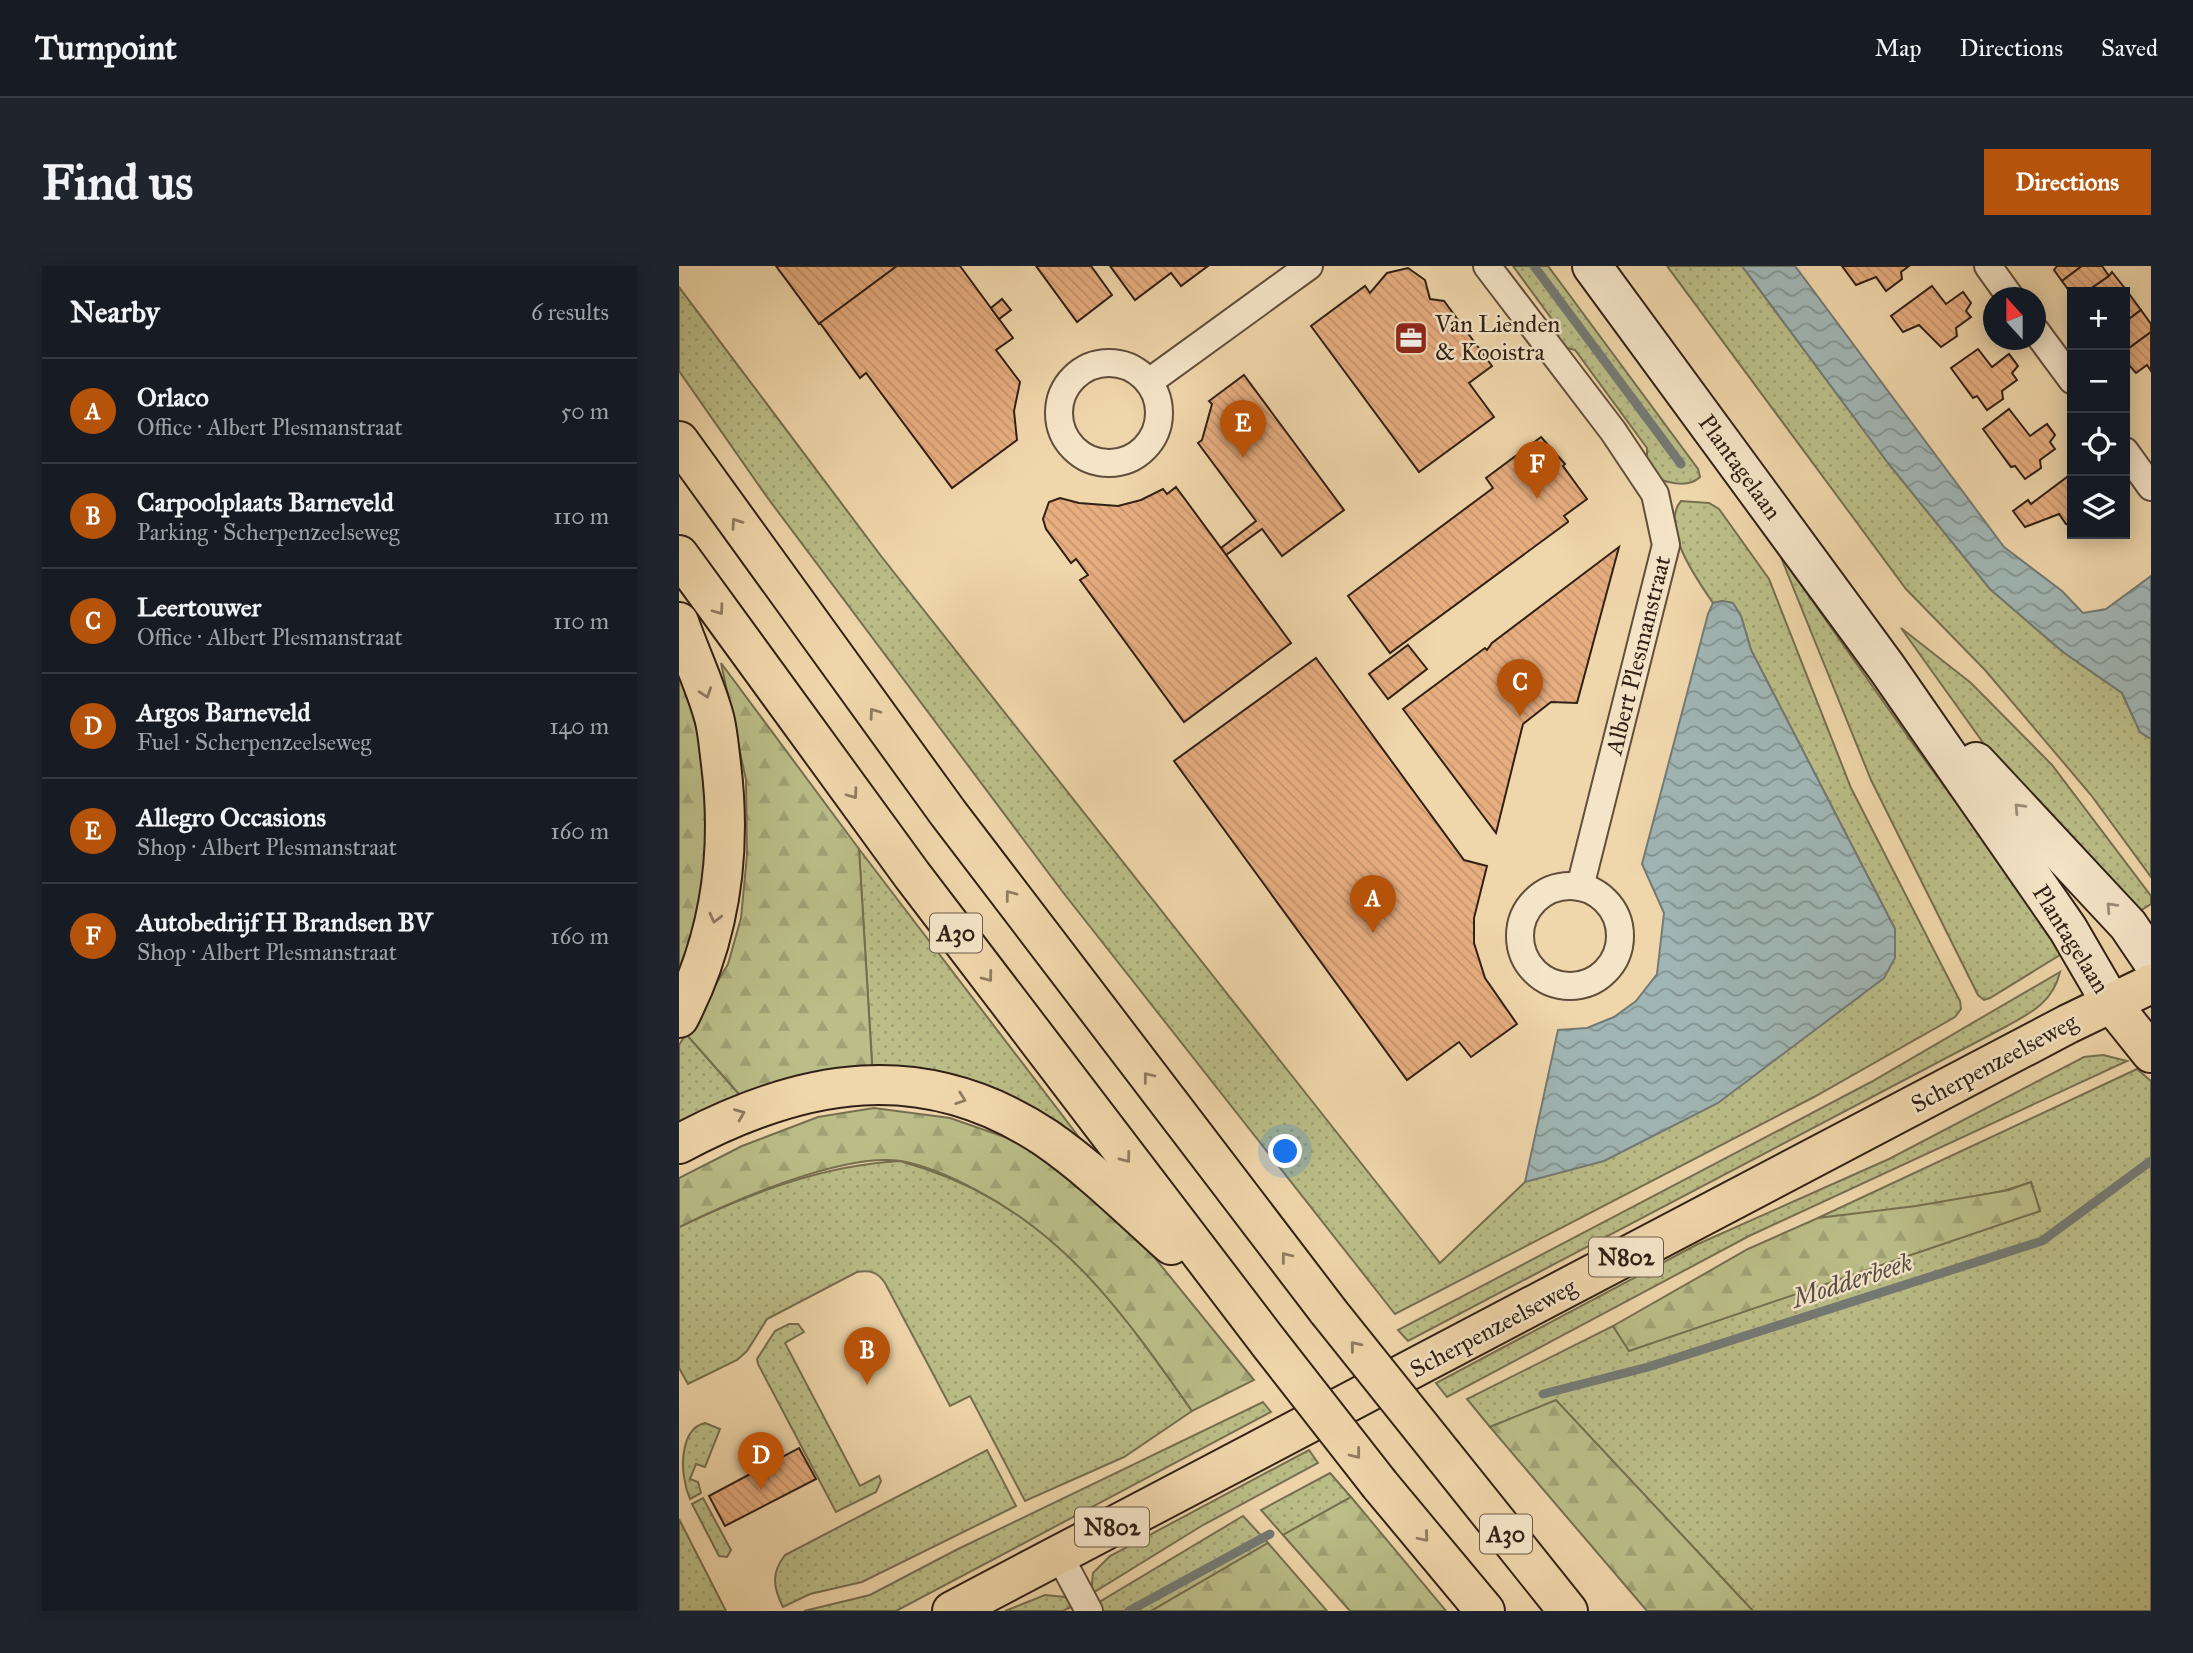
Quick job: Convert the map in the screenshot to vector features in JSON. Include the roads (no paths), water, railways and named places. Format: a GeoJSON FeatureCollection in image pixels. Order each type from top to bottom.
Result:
{"type":"FeatureCollection","features":[{"type":"Feature","properties":{"kind":"main road","name":"Plantagelaan"},"geometry":{"type":"LineString","coordinates":[[1592,266],[1887,668],[2069,929],[2111,1003]]}},
{"type":"Feature","properties":{"kind":"main road","name":"A30"},"geometry":{"type":"LineString","coordinates":[[679,441],[948,813],[1328,1311],[1568,1611]]}},
{"type":"Feature","properties":{"kind":"main road","name":"A30"},"geometry":{"type":"LineString","coordinates":[[679,555],[912,875],[1240,1306],[1380,1485],[1485,1611]]}},
{"type":"Feature","properties":{"kind":"main road"},"geometry":{"type":"LineString","coordinates":[[679,622],[715,719],[725,800],[724,871],[717,909],[698,975],[679,1018]]}},
{"type":"Feature","properties":{"kind":"main road","name":"Plantagelaan"},"geometry":{"type":"LineString","coordinates":[[1887,668],[2128,925],[2151,959]]}},
{"type":"Feature","properties":{"kind":"main road","name":"Scherpenzeelseweg"},"geometry":{"type":"LineString","coordinates":[[952,1611],[2151,984]]}},
{"type":"Feature","properties":{"kind":"main road"},"geometry":{"type":"LineString","coordinates":[[2111,1003],[2151,1053]]}},
{"type":"Feature","properties":{"kind":"main road","name":"A30"},"geometry":{"type":"LineString","coordinates":[[679,1144],[715,1124],[774,1101],[830,1087],[886,1083],[947,1094],[1008,1116],[1054,1144],[1081,1164],[1240,1306]]}},
{"type":"Feature","properties":{"kind":"street"},"geometry":{"type":"LineString","coordinates":[[1149,382],[1309,266]]}},
{"type":"Feature","properties":{"kind":"street","name":"Albert Plesmanstraat"},"geometry":{"type":"LineString","coordinates":[[1487,266],[1613,431],[1655,494],[1666,545],[1580,887]]}},
{"type":"Feature","properties":{"kind":"street"},"geometry":{"type":"LineString","coordinates":[[1988,266],[2003,287]]}},
{"type":"Feature","properties":{"kind":"street"},"geometry":{"type":"LineString","coordinates":[[2046,345],[2067,373]]}},
{"type":"Feature","properties":{"kind":"street"},"geometry":{"type":"LineString","coordinates":[[2130,459],[2151,487]]}},
{"type":"Feature","properties":{"kind":"street"},"geometry":{"type":"LineString","coordinates":[[1059,1555],[1089,1611]]}},
{"type":"Feature","properties":{"kind":"water"},"geometry":{"type":"Polygon","coordinates":[[[1742,266],[1795,266],[2004,547],[2062,591],[2083,613],[2106,609],[2151,576],[2151,739],[2140,732],[2122,693],[2063,652],[1990,589],[1888,463],[1742,266]]]}},
{"type":"Feature","properties":{"kind":"water"},"geometry":{"type":"Polygon","coordinates":[[[1713,603],[1733,603],[1741,616],[1751,650],[1895,929],[1895,958],[1884,978],[1718,1103],[1604,1161],[1525,1182],[1558,1030],[1587,1028],[1614,1017],[1636,1001],[1657,974],[1664,913],[1642,864],[1708,614],[1713,603]]]}},
{"type":"Feature","properties":{"kind":"waterway"},"geometry":{"type":"LineString","coordinates":[[1534,266],[1681,464]]}},
{"type":"Feature","properties":{"kind":"waterway","name":"Modderbeek"},"geometry":{"type":"LineString","coordinates":[[1543,1394],[1648,1367],[2042,1241],[2151,1161]]}},
{"type":"Feature","properties":{"kind":"waterway","name":"Modderbeek"},"geometry":{"type":"LineString","coordinates":[[1129,1611],[1270,1534]]}},
{"type":"Feature","properties":{"kind":"place","name":"Van Lienden & Kooistra"},"geometry":{"type":"Point","coordinates":[1411,338]}},
{"type":"Feature","properties":{"kind":"place","name":"Allegro Occasions"},"geometry":{"type":"Point","coordinates":[1243,458]}},
{"type":"Feature","properties":{"kind":"place","name":"Autobedrijf H Brandsen BV"},"geometry":{"type":"Point","coordinates":[1537,499]}},
{"type":"Feature","properties":{"kind":"place","name":"Leertouwer"},"geometry":{"type":"Point","coordinates":[1520,717]}},
{"type":"Feature","properties":{"kind":"place","name":"Orlaco"},"geometry":{"type":"Point","coordinates":[1373,933]}},
{"type":"Feature","properties":{"kind":"place","name":"Carpoolplaats Barneveld"},"geometry":{"type":"Point","coordinates":[867,1385]}},
{"type":"Feature","properties":{"kind":"place","name":"Argos Barneveld"},"geometry":{"type":"Point","coordinates":[761,1490]}}]}
